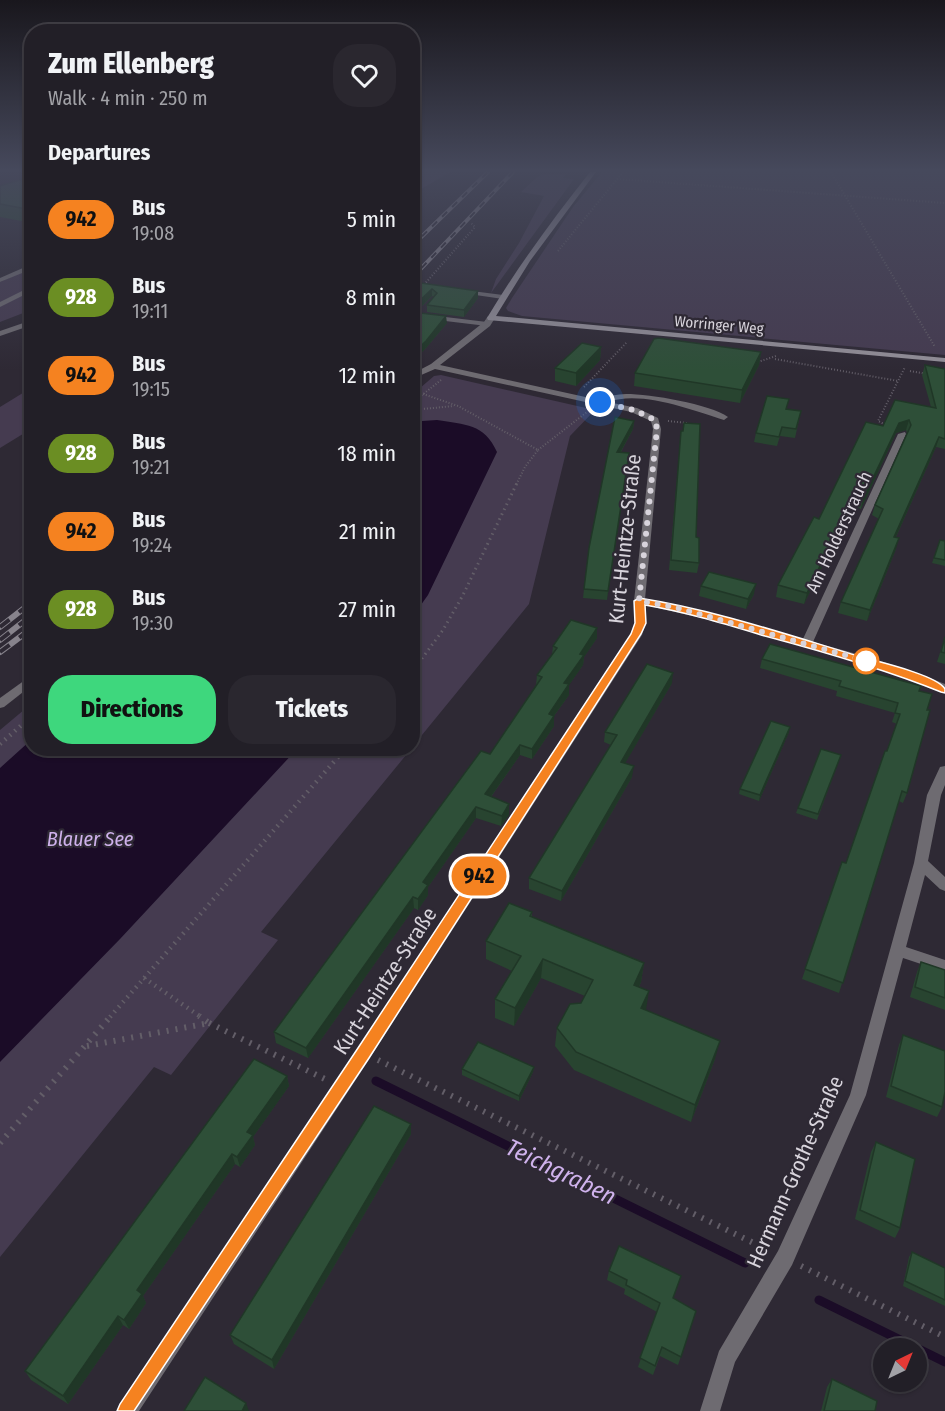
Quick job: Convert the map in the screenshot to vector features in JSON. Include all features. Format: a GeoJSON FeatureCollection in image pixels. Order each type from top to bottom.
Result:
{"type":"FeatureCollection","features":[{"type":"Feature","properties":{"kind":"street"},"geometry":{"type":"LineString","coordinates":[[420,373],[434,366],[489,321],[544,238]]}},
{"type":"Feature","properties":{"kind":"street"},"geometry":{"type":"LineString","coordinates":[[0,280],[24,270]]}},
{"type":"Feature","properties":{"kind":"street"},"geometry":{"type":"LineString","coordinates":[[12,274],[24,275]]}},
{"type":"Feature","properties":{"kind":"street"},"geometry":{"type":"LineString","coordinates":[[0,305],[24,292]]}},
{"type":"Feature","properties":{"kind":"street","name":"Worringer Weg"},"geometry":{"type":"LineString","coordinates":[[489,321],[638,331],[944,359]]}},
{"type":"Feature","properties":{"kind":"street"},"geometry":{"type":"LineString","coordinates":[[0,334],[24,325]]}},
{"type":"Feature","properties":{"kind":"street"},"geometry":{"type":"LineString","coordinates":[[434,366],[600,402],[608,397],[620,395],[637,397],[703,408],[724,417]]}},
{"type":"Feature","properties":{"kind":"street","name":"Kurt-Heintze-Straße"},"geometry":{"type":"LineString","coordinates":[[127,1411],[364,1053],[636,634],[641,623],[639,601],[657,429],[655,420],[634,410],[600,402]]}},
{"type":"Feature","properties":{"kind":"street","name":"Am Holderstrauch"},"geometry":{"type":"LineString","coordinates":[[806,644],[902,434]]}},
{"type":"Feature","properties":{"kind":"street"},"geometry":{"type":"LineString","coordinates":[[639,601],[674,607],[806,644],[900,672],[945,689]]}},
{"type":"Feature","properties":{"kind":"street"},"geometry":{"type":"LineString","coordinates":[[0,704],[24,685]]}},
{"type":"Feature","properties":{"kind":"street","name":"Hermann-Grothe-Straße"},"geometry":{"type":"LineString","coordinates":[[710,1411],[726,1358],[785,1258],[858,1095],[921,863],[934,795],[945,770]]}},
{"type":"Feature","properties":{"kind":"street"},"geometry":{"type":"LineString","coordinates":[[921,863],[945,885]]}},
{"type":"Feature","properties":{"kind":"street"},"geometry":{"type":"LineString","coordinates":[[896,950],[945,966]]}},
{"type":"Feature","properties":{"kind":"lane"},"geometry":{"type":"LineString","coordinates":[[452,291],[503,297]]}},
{"type":"Feature","properties":{"kind":"lane"},"geometry":{"type":"LineString","coordinates":[[420,312],[425,308]]}},
{"type":"Feature","properties":{"kind":"lane"},"geometry":{"type":"LineString","coordinates":[[420,315],[489,321]]}},
{"type":"Feature","properties":{"kind":"path"},"geometry":{"type":"LineString","coordinates":[[422,287],[465,238]]}},
{"type":"Feature","properties":{"kind":"path"},"geometry":{"type":"LineString","coordinates":[[558,251],[569,238]]}},
{"type":"Feature","properties":{"kind":"path"},"geometry":{"type":"LineString","coordinates":[[871,238],[944,359]]}},
{"type":"Feature","properties":{"kind":"path"},"geometry":{"type":"LineString","coordinates":[[572,396],[584,387],[638,331]]}},
{"type":"Feature","properties":{"kind":"path"},"geometry":{"type":"LineString","coordinates":[[626,344],[636,345]]}},
{"type":"Feature","properties":{"kind":"path"},"geometry":{"type":"LineString","coordinates":[[774,358],[787,345]]}},
{"type":"Feature","properties":{"kind":"path"},"geometry":{"type":"LineString","coordinates":[[902,434],[878,421],[910,356]]}},
{"type":"Feature","properties":{"kind":"path"},"geometry":{"type":"LineString","coordinates":[[746,362],[757,363],[774,358],[898,381]]}},
{"type":"Feature","properties":{"kind":"path"},"geometry":{"type":"LineString","coordinates":[[904,369],[935,376]]}},
{"type":"Feature","properties":{"kind":"path"},"geometry":{"type":"LineString","coordinates":[[420,396],[453,370]]}},
{"type":"Feature","properties":{"kind":"path"},"geometry":{"type":"LineString","coordinates":[[423,394],[458,406],[538,450]]}},
{"type":"Feature","properties":{"kind":"path"},"geometry":{"type":"LineString","coordinates":[[420,661],[443,630],[463,595],[525,467],[538,450],[600,402]]}},
{"type":"Feature","properties":{"kind":"path"},"geometry":{"type":"LineString","coordinates":[[420,409],[458,406]]}},
{"type":"Feature","properties":{"kind":"path"},"geometry":{"type":"LineString","coordinates":[[0,744],[24,723]]}},
{"type":"Feature","properties":{"kind":"path"},"geometry":{"type":"LineString","coordinates":[[0,1143],[339,756]]}},
{"type":"Feature","properties":{"kind":"path"},"geometry":{"type":"LineString","coordinates":[[144,978],[209,1023],[341,1087]]}},
{"type":"Feature","properties":{"kind":"path"},"geometry":{"type":"LineString","coordinates":[[87,1046],[209,1023]]}},
{"type":"Feature","properties":{"kind":"path"},"geometry":{"type":"LineString","coordinates":[[364,1053],[945,1337]]}},
{"type":"Feature","properties":{"kind":"shaded area"},"geometry":{"type":"Polygon","coordinates":[[[522,238],[531,238],[491,293],[496,279],[522,238]]]}},
{"type":"Feature","properties":{"kind":"shaded area"},"geometry":{"type":"Polygon","coordinates":[[[552,238],[945,238],[945,355],[522,316],[506,308],[552,238]]]}},
{"type":"Feature","properties":{"kind":"shaded area"},"geometry":{"type":"Polygon","coordinates":[[[24,271],[24,313],[0,322],[0,282],[24,271]]]}},
{"type":"Feature","properties":{"kind":"shaded area"},"geometry":{"type":"Polygon","coordinates":[[[441,375],[595,410],[570,436],[529,604],[420,737],[420,388],[434,376],[441,375]]]}},
{"type":"Feature","properties":{"kind":"shaded area"},"geometry":{"type":"Polygon","coordinates":[[[24,392],[24,433],[0,448],[0,407],[24,392]]]}},
{"type":"Feature","properties":{"kind":"shaded area"},"geometry":{"type":"Polygon","coordinates":[[[24,710],[24,756],[405,756],[261,932],[278,940],[171,1075],[154,1067],[0,1257],[0,730],[24,710]]]}},
{"type":"Feature","properties":{"kind":"water"},"geometry":{"type":"Polygon","coordinates":[[[437,420],[473,427],[486,435],[497,452],[428,595],[420,606],[420,422],[437,420]]]}},
{"type":"Feature","properties":{"kind":"water","name":"Blauer See"},"geometry":{"type":"Polygon","coordinates":[[[24,746],[24,756],[290,756],[120,939],[0,1062],[0,768],[24,746]]]}},
{"type":"Feature","properties":{"kind":"building"},"geometry":{"type":"Polygon","coordinates":[[[420,284],[478,291],[464,310],[427,305],[437,293],[432,289],[420,300],[420,284]]]}},
{"type":"Feature","properties":{"kind":"building"},"geometry":{"type":"Polygon","coordinates":[[[420,313],[446,316],[420,347],[420,313]]]}},
{"type":"Feature","properties":{"kind":"building"},"geometry":{"type":"Polygon","coordinates":[[[654,339],[761,352],[742,390],[635,373],[654,339]]]}},
{"type":"Feature","properties":{"kind":"building"},"geometry":{"type":"Polygon","coordinates":[[[582,343],[601,347],[576,373],[555,368],[582,343]]]}},
{"type":"Feature","properties":{"kind":"building"},"geometry":{"type":"Polygon","coordinates":[[[925,365],[945,369],[945,439],[939,437],[894,537],[899,538],[870,610],[841,602],[883,509],[875,505],[911,425],[909,420],[899,423],[863,499],[855,495],[853,497],[807,593],[778,585],[814,517],[819,519],[866,422],[883,426],[895,400],[936,408],[925,365]]]}},
{"type":"Feature","properties":{"kind":"building"},"geometry":{"type":"Polygon","coordinates":[[[767,396],[789,399],[786,409],[801,411],[796,429],[782,427],[779,437],[756,433],[767,396]]]}},
{"type":"Feature","properties":{"kind":"building"},"geometry":{"type":"Polygon","coordinates":[[[615,417],[634,421],[617,452],[629,453],[608,591],[584,589],[589,548],[615,417]]]}},
{"type":"Feature","properties":{"kind":"building"},"geometry":{"type":"Polygon","coordinates":[[[684,423],[700,424],[696,537],[699,538],[699,563],[671,560],[681,431],[683,431],[684,423]]]}},
{"type":"Feature","properties":{"kind":"building"},"geometry":{"type":"Polygon","coordinates":[[[940,540],[945,541],[945,560],[934,558],[940,540]]]}},
{"type":"Feature","properties":{"kind":"building"},"geometry":{"type":"Polygon","coordinates":[[[709,572],[756,584],[748,599],[701,586],[709,572]]]}},
{"type":"Feature","properties":{"kind":"building"},"geometry":{"type":"Polygon","coordinates":[[[571,620],[597,628],[580,654],[584,655],[564,683],[569,684],[549,714],[554,716],[532,749],[520,745],[485,794],[509,804],[502,816],[476,807],[423,882],[428,885],[418,899],[413,897],[306,1048],[274,1032],[481,751],[490,754],[542,677],[537,675],[557,648],[553,646],[571,620]]]}},
{"type":"Feature","properties":{"kind":"building"},"geometry":{"type":"Polygon","coordinates":[[[945,637],[945,653],[941,652],[945,637]]]}},
{"type":"Feature","properties":{"kind":"building"},"geometry":{"type":"Polygon","coordinates":[[[770,644],[921,686],[919,691],[932,694],[927,710],[930,710],[907,793],[902,791],[843,983],[805,969],[842,862],[846,863],[900,714],[895,713],[898,703],[839,686],[841,681],[762,659],[770,644]]]}},
{"type":"Feature","properties":{"kind":"building"},"geometry":{"type":"Polygon","coordinates":[[[647,664],[673,673],[621,762],[634,766],[562,891],[529,878],[617,735],[605,732],[647,664]]]}},
{"type":"Feature","properties":{"kind":"building"},"geometry":{"type":"Polygon","coordinates":[[[771,721],[790,727],[760,795],[740,789],[771,721]]]}},
{"type":"Feature","properties":{"kind":"building"},"geometry":{"type":"Polygon","coordinates":[[[821,749],[841,755],[818,814],[798,808],[821,749]]]}},
{"type":"Feature","properties":{"kind":"building"},"geometry":{"type":"Polygon","coordinates":[[[509,903],[532,912],[530,916],[644,963],[634,985],[649,991],[641,1008],[720,1041],[695,1105],[576,1052],[557,1028],[570,1004],[581,1003],[593,980],[543,959],[515,1008],[495,999],[521,956],[486,941],[509,903]]]}},
{"type":"Feature","properties":{"kind":"building"},"geometry":{"type":"Polygon","coordinates":[[[921,962],[945,970],[945,998],[915,987],[921,962]]]}},
{"type":"Feature","properties":{"kind":"building"},"geometry":{"type":"Polygon","coordinates":[[[903,1035],[945,1051],[945,1092],[942,1107],[891,1086],[903,1035]]]}},
{"type":"Feature","properties":{"kind":"building"},"geometry":{"type":"Polygon","coordinates":[[[478,1042],[534,1067],[519,1096],[462,1069],[478,1042]]]}},
{"type":"Feature","properties":{"kind":"building"},"geometry":{"type":"Polygon","coordinates":[[[254,1059],[287,1076],[247,1132],[253,1135],[237,1157],[232,1154],[137,1290],[142,1294],[124,1320],[118,1316],[63,1396],[25,1371],[254,1059]]]}},
{"type":"Feature","properties":{"kind":"building"},"geometry":{"type":"Polygon","coordinates":[[[374,1106],[411,1124],[272,1360],[230,1335],[374,1106]]]}},
{"type":"Feature","properties":{"kind":"building"},"geometry":{"type":"Polygon","coordinates":[[[876,1142],[915,1159],[900,1228],[860,1210],[876,1142]]]}},
{"type":"Feature","properties":{"kind":"building"},"geometry":{"type":"Polygon","coordinates":[[[619,1246],[681,1276],[673,1298],[696,1311],[681,1357],[662,1347],[655,1366],[640,1358],[660,1303],[626,1285],[627,1280],[609,1271],[619,1246]]]}},
{"type":"Feature","properties":{"kind":"building"},"geometry":{"type":"Polygon","coordinates":[[[912,1252],[945,1268],[945,1300],[905,1281],[912,1252]]]}},
{"type":"Feature","properties":{"kind":"building"},"geometry":{"type":"Polygon","coordinates":[[[205,1377],[246,1403],[242,1411],[184,1411],[205,1377]]]}},
{"type":"Feature","properties":{"kind":"building"},"geometry":{"type":"Polygon","coordinates":[[[832,1379],[877,1401],[875,1411],[824,1411],[832,1379]]]}},
{"type":"Feature","properties":{"kind":"waterway","name":"Teichgraben"},"geometry":{"type":"LineString","coordinates":[[376,1081],[745,1263]]}},
{"type":"Feature","properties":{"kind":"waterway","name":"Teichgraben"},"geometry":{"type":"LineString","coordinates":[[819,1300],[945,1362]]}},
{"type":"Feature","properties":{"kind":"railway"},"geometry":{"type":"LineString","coordinates":[[420,270],[450,238]]}},
{"type":"Feature","properties":{"kind":"railway"},"geometry":{"type":"LineString","coordinates":[[0,627],[24,608]]}},
{"type":"Feature","properties":{"kind":"railway"},"geometry":{"type":"LineString","coordinates":[[0,640],[24,621]]}},
{"type":"Feature","properties":{"kind":"railway"},"geometry":{"type":"LineString","coordinates":[[0,652],[24,634]]}},
{"type":"Feature","properties":{"kind":"bus line","name":"942"},"geometry":{"type":"LineString","coordinates":[[127,1411],[364,1053],[636,634],[641,623],[639,601],[674,607],[806,644],[900,672],[945,689]]}},
{"type":"Feature","properties":{"kind":"route"},"geometry":{"type":"LineString","coordinates":[[600,402],[634,410],[655,420],[657,429],[639,601],[674,607],[866,661]]}}]}
